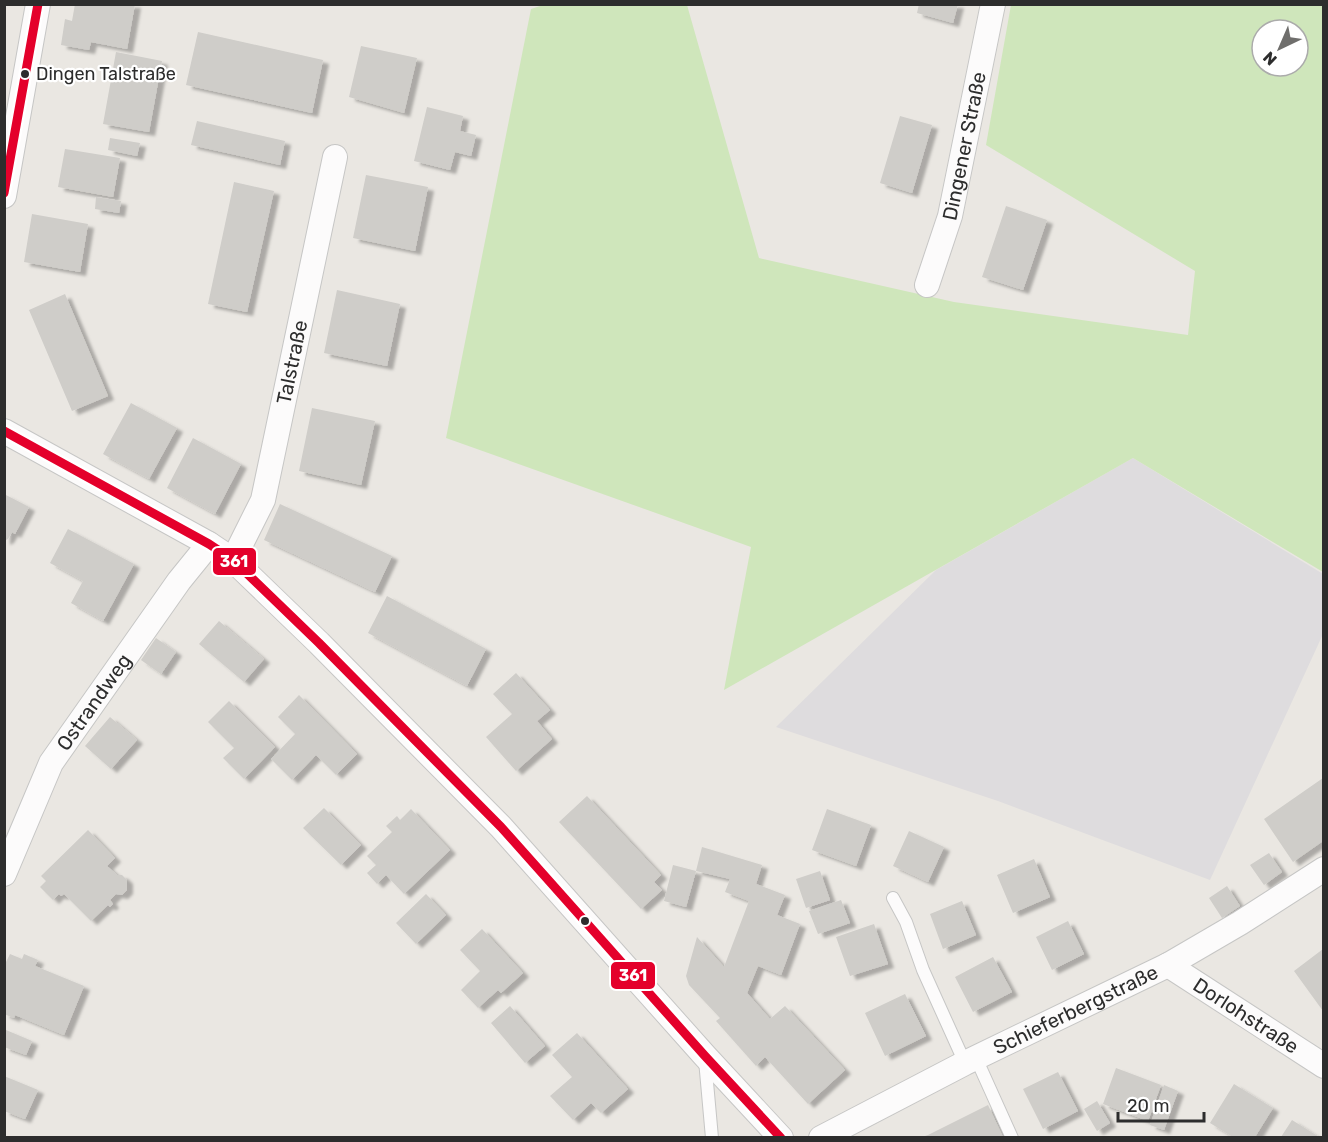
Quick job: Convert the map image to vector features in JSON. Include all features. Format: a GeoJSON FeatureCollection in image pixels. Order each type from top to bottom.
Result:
{"type":"FeatureCollection","features":[{"type":"Feature","properties":{"kind":"street"},"geometry":{"type":"LineString","coordinates":[[4,196],[38,4]]}},
{"type":"Feature","properties":{"kind":"street","name":"Dingener Straße"},"geometry":{"type":"LineString","coordinates":[[927,285],[950,216],[993,4]]}},
{"type":"Feature","properties":{"kind":"street","name":"Talstraße"},"geometry":{"type":"LineString","coordinates":[[233,560],[263,500],[335,157]]}},
{"type":"Feature","properties":{"kind":"street"},"geometry":{"type":"LineString","coordinates":[[4,431],[233,560],[319,643],[501,827],[705,1056],[782,1137]]}},
{"type":"Feature","properties":{"kind":"street","name":"Ostrandweg"},"geometry":{"type":"LineString","coordinates":[[4,874],[51,763],[179,581],[208,544]]}},
{"type":"Feature","properties":{"kind":"street","name":"Schieferbergstraße"},"geometry":{"type":"LineString","coordinates":[[821,1137],[1168,965],[1240,923],[1323,869]]}},
{"type":"Feature","properties":{"kind":"street","name":"Dorlohstraße"},"geometry":{"type":"LineString","coordinates":[[1168,965],[1323,1066]]}},
{"type":"Feature","properties":{"kind":"lane"},"geometry":{"type":"LineString","coordinates":[[893,898],[906,922],[923,970],[1012,1137]]}},
{"type":"Feature","properties":{"kind":"lane"},"geometry":{"type":"LineString","coordinates":[[705,1056],[712,1137]]}},
{"type":"Feature","properties":{"kind":"shaded area"},"geometry":{"type":"Polygon","coordinates":[[[1133,458],[1323,574],[1323,634],[1210,880],[998,801],[776,727],[936,570],[1133,458]]]}},
{"type":"Feature","properties":{"kind":"green space"},"geometry":{"type":"Polygon","coordinates":[[[546,4],[687,5],[759,258],[954,302],[1188,335],[1195,271],[986,145],[1011,5],[1323,5],[1323,572],[1133,458],[724,690],[751,547],[446,438],[531,9],[546,4]]]}},
{"type":"Feature","properties":{"kind":"building"},"geometry":{"type":"Polygon","coordinates":[[[75,4],[135,4],[127,49],[91,42],[89,50],[61,45],[65,19],[72,21],[75,4]]]}},
{"type":"Feature","properties":{"kind":"building"},"geometry":{"type":"Polygon","coordinates":[[[919,4],[958,4],[953,23],[917,13],[919,4]]]}},
{"type":"Feature","properties":{"kind":"building"},"geometry":{"type":"Polygon","coordinates":[[[198,32],[323,60],[312,113],[186,85],[198,32]]]}},
{"type":"Feature","properties":{"kind":"building"},"geometry":{"type":"Polygon","coordinates":[[[361,46],[417,58],[404,113],[349,97],[361,46]]]}},
{"type":"Feature","properties":{"kind":"building"},"geometry":{"type":"Polygon","coordinates":[[[116,52],[162,61],[149,132],[103,124],[116,52]]]}},
{"type":"Feature","properties":{"kind":"building"},"geometry":{"type":"Polygon","coordinates":[[[427,107],[463,116],[460,131],[476,135],[471,156],[455,152],[450,170],[414,161],[427,107]]]}},
{"type":"Feature","properties":{"kind":"building"},"geometry":{"type":"Polygon","coordinates":[[[900,116],[932,125],[912,193],[880,183],[900,116]]]}},
{"type":"Feature","properties":{"kind":"building"},"geometry":{"type":"Polygon","coordinates":[[[197,121],[285,141],[280,165],[191,145],[197,121]]]}},
{"type":"Feature","properties":{"kind":"building"},"geometry":{"type":"Polygon","coordinates":[[[110,138],[140,143],[137,156],[108,150],[110,138]]]}},
{"type":"Feature","properties":{"kind":"building"},"geometry":{"type":"Polygon","coordinates":[[[65,149],[120,158],[113,197],[58,187],[65,149]]]}},
{"type":"Feature","properties":{"kind":"building"},"geometry":{"type":"Polygon","coordinates":[[[366,175],[428,187],[415,251],[353,238],[366,175]]]}},
{"type":"Feature","properties":{"kind":"building"},"geometry":{"type":"Polygon","coordinates":[[[234,182],[274,191],[247,312],[208,304],[234,182]]]}},
{"type":"Feature","properties":{"kind":"building"},"geometry":{"type":"Polygon","coordinates":[[[96,197],[121,201],[119,213],[95,209],[96,197]]]}},
{"type":"Feature","properties":{"kind":"building"},"geometry":{"type":"Polygon","coordinates":[[[1006,206],[1047,220],[1023,290],[982,277],[1006,206]]]}},
{"type":"Feature","properties":{"kind":"building"},"geometry":{"type":"Polygon","coordinates":[[[32,214],[88,224],[80,272],[24,262],[32,214]]]}},
{"type":"Feature","properties":{"kind":"building"},"geometry":{"type":"Polygon","coordinates":[[[337,290],[400,304],[387,366],[324,353],[337,290]]]}},
{"type":"Feature","properties":{"kind":"building"},"geometry":{"type":"Polygon","coordinates":[[[65,294],[108,396],[72,411],[29,310],[65,294]]]}},
{"type":"Feature","properties":{"kind":"building"},"geometry":{"type":"Polygon","coordinates":[[[131,403],[177,428],[149,479],[103,454],[131,403]]]}},
{"type":"Feature","properties":{"kind":"building"},"geometry":{"type":"Polygon","coordinates":[[[312,408],[375,421],[361,485],[299,471],[312,408]]]}},
{"type":"Feature","properties":{"kind":"building"},"geometry":{"type":"Polygon","coordinates":[[[193,438],[241,464],[215,514],[167,488],[193,438]]]}},
{"type":"Feature","properties":{"kind":"building"},"geometry":{"type":"Polygon","coordinates":[[[4,494],[29,507],[15,534],[12,532],[4,541],[4,494]]]}},
{"type":"Feature","properties":{"kind":"building"},"geometry":{"type":"Polygon","coordinates":[[[280,504],[392,556],[375,592],[264,540],[280,504]]]}},
{"type":"Feature","properties":{"kind":"building"},"geometry":{"type":"Polygon","coordinates":[[[68,529],[134,564],[103,621],[71,603],[83,581],[50,563],[68,529]]]}},
{"type":"Feature","properties":{"kind":"building"},"geometry":{"type":"Polygon","coordinates":[[[387,596],[486,649],[467,686],[368,633],[387,596]]]}},
{"type":"Feature","properties":{"kind":"building"},"geometry":{"type":"Polygon","coordinates":[[[219,621],[264,659],[244,682],[199,644],[219,621]]]}},
{"type":"Feature","properties":{"kind":"building"},"geometry":{"type":"Polygon","coordinates":[[[156,638],[176,652],[161,674],[141,660],[156,638]]]}},
{"type":"Feature","properties":{"kind":"building"},"geometry":{"type":"Polygon","coordinates":[[[516,673],[550,710],[537,721],[552,739],[516,771],[486,737],[512,714],[493,694],[516,673]]]}},
{"type":"Feature","properties":{"kind":"building"},"geometry":{"type":"Polygon","coordinates":[[[299,695],[357,754],[336,775],[316,755],[292,780],[271,759],[295,734],[278,717],[299,695]]]}},
{"type":"Feature","properties":{"kind":"building"},"geometry":{"type":"Polygon","coordinates":[[[229,701],[275,747],[244,779],[223,758],[234,748],[208,722],[229,701]]]}},
{"type":"Feature","properties":{"kind":"building"},"geometry":{"type":"Polygon","coordinates":[[[110,717],[137,740],[111,769],[85,746],[110,717]]]}},
{"type":"Feature","properties":{"kind":"building"},"geometry":{"type":"Polygon","coordinates":[[[1323,778],[1323,841],[1293,862],[1264,819],[1323,778]]]}},
{"type":"Feature","properties":{"kind":"building"},"geometry":{"type":"Polygon","coordinates":[[[587,796],[661,875],[654,882],[662,890],[641,909],[559,822],[587,796]]]}},
{"type":"Feature","properties":{"kind":"building"},"geometry":{"type":"Polygon","coordinates":[[[324,808],[361,845],[341,865],[303,828],[324,808]]]}},
{"type":"Feature","properties":{"kind":"building"},"geometry":{"type":"Polygon","coordinates":[[[411,809],[450,850],[404,894],[386,875],[377,884],[367,873],[376,865],[367,856],[392,832],[386,826],[397,816],[400,820],[411,809]]]}},
{"type":"Feature","properties":{"kind":"building"},"geometry":{"type":"Polygon","coordinates":[[[827,809],[871,825],[856,866],[812,850],[827,809]]]}},
{"type":"Feature","properties":{"kind":"building"},"geometry":{"type":"Polygon","coordinates":[[[88,830],[115,858],[107,866],[127,880],[127,890],[122,895],[116,894],[110,900],[113,904],[110,907],[108,905],[91,921],[64,894],[61,896],[59,894],[53,900],[40,887],[46,881],[41,876],[88,830]]]}},
{"type":"Feature","properties":{"kind":"building"},"geometry":{"type":"Polygon","coordinates":[[[909,831],[944,847],[928,882],[893,866],[909,831]]]}},
{"type":"Feature","properties":{"kind":"building"},"geometry":{"type":"Polygon","coordinates":[[[702,847],[762,865],[756,884],[785,895],[777,915],[800,924],[781,975],[758,966],[747,993],[770,1019],[785,1006],[845,1070],[808,1104],[765,1057],[756,1066],[716,1021],[720,1018],[689,985],[686,976],[697,937],[724,967],[749,901],[725,892],[730,879],[696,871],[702,847]]]}},
{"type":"Feature","properties":{"kind":"building"},"geometry":{"type":"Polygon","coordinates":[[[1269,853],[1282,872],[1264,885],[1250,865],[1269,853]]]}},
{"type":"Feature","properties":{"kind":"building"},"geometry":{"type":"Polygon","coordinates":[[[1034,859],[1050,897],[1013,913],[997,875],[1034,859]]]}},
{"type":"Feature","properties":{"kind":"building"},"geometry":{"type":"Polygon","coordinates":[[[673,865],[696,871],[686,907],[664,901],[673,865]]]}},
{"type":"Feature","properties":{"kind":"building"},"geometry":{"type":"Polygon","coordinates":[[[820,871],[830,900],[806,908],[796,879],[820,871]]]}},
{"type":"Feature","properties":{"kind":"building"},"geometry":{"type":"Polygon","coordinates":[[[1227,886],[1240,906],[1222,918],[1209,898],[1227,886]]]}},
{"type":"Feature","properties":{"kind":"building"},"geometry":{"type":"Polygon","coordinates":[[[426,894],[446,915],[416,944],[396,923],[426,894]]]}},
{"type":"Feature","properties":{"kind":"building"},"geometry":{"type":"Polygon","coordinates":[[[841,900],[850,923],[818,934],[809,911],[841,900]]]}},
{"type":"Feature","properties":{"kind":"building"},"geometry":{"type":"Polygon","coordinates":[[[962,901],[976,935],[943,949],[930,914],[962,901]]]}},
{"type":"Feature","properties":{"kind":"building"},"geometry":{"type":"Polygon","coordinates":[[[1068,921],[1084,954],[1052,970],[1036,937],[1068,921]]]}},
{"type":"Feature","properties":{"kind":"building"},"geometry":{"type":"Polygon","coordinates":[[[874,924],[888,964],[850,976],[836,937],[874,924]]]}},
{"type":"Feature","properties":{"kind":"building"},"geometry":{"type":"Polygon","coordinates":[[[482,929],[523,973],[501,993],[498,990],[478,1008],[461,990],[480,971],[460,950],[482,929]]]}},
{"type":"Feature","properties":{"kind":"building"},"geometry":{"type":"Polygon","coordinates":[[[1323,949],[1323,1011],[1294,971],[1323,949]]]}},
{"type":"Feature","properties":{"kind":"building"},"geometry":{"type":"Polygon","coordinates":[[[10,954],[22,959],[24,954],[38,960],[35,966],[84,986],[64,1035],[15,1015],[14,1018],[4,1014],[4,966],[10,954]]]}},
{"type":"Feature","properties":{"kind":"building"},"geometry":{"type":"Polygon","coordinates":[[[993,957],[1012,992],[973,1012],[955,977],[993,957]]]}},
{"type":"Feature","properties":{"kind":"building"},"geometry":{"type":"Polygon","coordinates":[[[905,994],[926,1036],[885,1056],[865,1013],[905,994]]]}},
{"type":"Feature","properties":{"kind":"building"},"geometry":{"type":"Polygon","coordinates":[[[510,1006],[545,1046],[525,1063],[491,1023],[510,1006]]]}},
{"type":"Feature","properties":{"kind":"building"},"geometry":{"type":"Polygon","coordinates":[[[6,1030],[32,1041],[26,1055],[4,1047],[6,1030]]]}},
{"type":"Feature","properties":{"kind":"building"},"geometry":{"type":"Polygon","coordinates":[[[577,1033],[628,1089],[601,1113],[591,1103],[573,1120],[550,1096],[572,1077],[552,1055],[577,1033]]]}},
{"type":"Feature","properties":{"kind":"building"},"geometry":{"type":"Polygon","coordinates":[[[1116,1068],[1161,1085],[1148,1121],[1103,1104],[1116,1068]]]}},
{"type":"Feature","properties":{"kind":"building"},"geometry":{"type":"Polygon","coordinates":[[[1058,1072],[1078,1111],[1043,1129],[1023,1089],[1058,1072]]]}},
{"type":"Feature","properties":{"kind":"building"},"geometry":{"type":"Polygon","coordinates":[[[4,1076],[38,1090],[25,1119],[4,1111],[4,1076]]]}},
{"type":"Feature","properties":{"kind":"building"},"geometry":{"type":"Polygon","coordinates":[[[1234,1084],[1273,1108],[1255,1137],[1233,1137],[1210,1123],[1234,1084]]]}},
{"type":"Feature","properties":{"kind":"building"},"geometry":{"type":"Polygon","coordinates":[[[1164,1085],[1178,1091],[1164,1130],[1150,1125],[1164,1085]]]}},
{"type":"Feature","properties":{"kind":"building"},"geometry":{"type":"Polygon","coordinates":[[[1097,1101],[1110,1123],[1097,1131],[1084,1109],[1097,1101]]]}},
{"type":"Feature","properties":{"kind":"building"},"geometry":{"type":"Polygon","coordinates":[[[988,1105],[1003,1137],[922,1137],[928,1135],[988,1105]]]}},
{"type":"Feature","properties":{"kind":"building"},"geometry":{"type":"Polygon","coordinates":[[[1292,1120],[1319,1137],[1281,1137],[1292,1120]]]}},
{"type":"Feature","properties":{"kind":"transit line","name":"361"},"geometry":{"type":"LineString","coordinates":[[4,193],[38,4]]}},
{"type":"Feature","properties":{"kind":"transit line","name":"361"},"geometry":{"type":"LineString","coordinates":[[4,431],[209,544],[233,560],[319,643],[501,827],[781,1138]]}},
{"type":"Feature","properties":{"kind":"place","name":"Dingen Talstraße"},"geometry":{"type":"Point","coordinates":[25,74]}}]}
